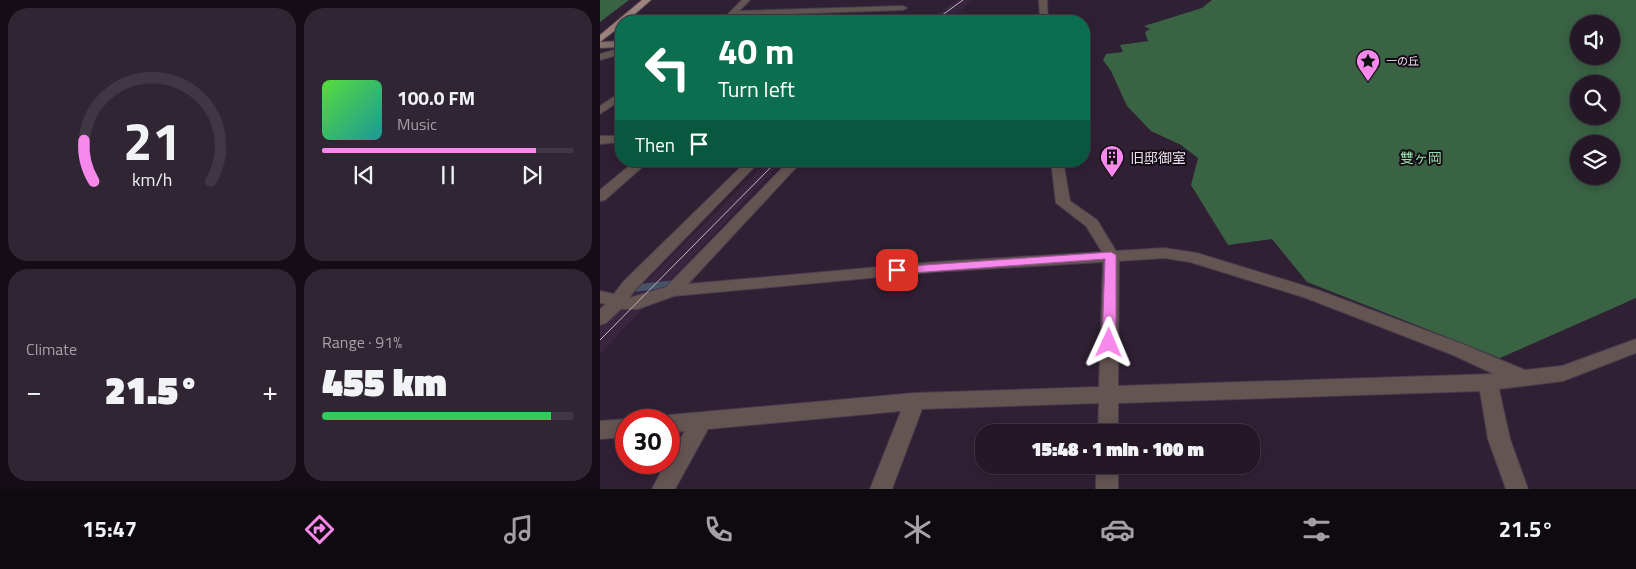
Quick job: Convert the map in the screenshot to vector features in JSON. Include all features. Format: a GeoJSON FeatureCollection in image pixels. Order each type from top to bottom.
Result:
{"type":"FeatureCollection","features":[{"type":"Feature","properties":{"kind":"main road"},"geometry":{"type":"LineString","coordinates":[[630,15],[646,0]]}},
{"type":"Feature","properties":{"kind":"main road"},"geometry":{"type":"LineString","coordinates":[[600,39],[615,27]]}},
{"type":"Feature","properties":{"kind":"street"},"geometry":{"type":"LineString","coordinates":[[733,14],[746,0]]}},
{"type":"Feature","properties":{"kind":"street"},"geometry":{"type":"LineString","coordinates":[[733,14],[901,12],[907,0]]}},
{"type":"Feature","properties":{"kind":"street"},"geometry":{"type":"LineString","coordinates":[[1043,0],[1044,15]]}},
{"type":"Feature","properties":{"kind":"street"},"geometry":{"type":"LineString","coordinates":[[600,45],[615,44]]}},
{"type":"Feature","properties":{"kind":"street"},"geometry":{"type":"LineString","coordinates":[[600,57],[615,53]]}},
{"type":"Feature","properties":{"kind":"street"},"geometry":{"type":"LineString","coordinates":[[600,111],[615,100]]}},
{"type":"Feature","properties":{"kind":"street"},"geometry":{"type":"LineString","coordinates":[[600,140],[615,139]]}},
{"type":"Feature","properties":{"kind":"street"},"geometry":{"type":"LineString","coordinates":[[600,198],[636,167]]}},
{"type":"Feature","properties":{"kind":"street"},"geometry":{"type":"LineString","coordinates":[[600,319],[618,302],[629,286],[748,167]]}},
{"type":"Feature","properties":{"kind":"street"},"geometry":{"type":"LineString","coordinates":[[672,291],[790,167]]}},
{"type":"Feature","properties":{"kind":"street"},"geometry":{"type":"LineString","coordinates":[[1058,167],[1063,203],[1092,223],[1111,255],[1108,424]]}},
{"type":"Feature","properties":{"kind":"street"},"geometry":{"type":"LineString","coordinates":[[600,297],[608,297],[626,304],[672,291],[934,267],[1164,253],[1192,257],[1312,294],[1459,350],[1524,378]]}},
{"type":"Feature","properties":{"kind":"street"},"geometry":{"type":"LineString","coordinates":[[680,423],[914,402],[1488,383],[1563,373],[1636,346]]}},
{"type":"Feature","properties":{"kind":"street"},"geometry":{"type":"LineString","coordinates":[[1488,383],[1500,438],[1517,489]]}},
{"type":"Feature","properties":{"kind":"street"},"geometry":{"type":"LineString","coordinates":[[881,489],[914,402]]}},
{"type":"Feature","properties":{"kind":"street"},"geometry":{"type":"LineString","coordinates":[[663,489],[702,421]]}},
{"type":"Feature","properties":{"kind":"street"},"geometry":{"type":"LineString","coordinates":[[600,430],[615,429]]}},
{"type":"Feature","properties":{"kind":"street"},"geometry":{"type":"LineString","coordinates":[[1107,474],[1107,489]]}},
{"type":"Feature","properties":{"kind":"shaded area"},"geometry":{"type":"Polygon","coordinates":[[[957,0],[971,0],[956,15],[935,15],[957,0]]]}},
{"type":"Feature","properties":{"kind":"shaded area"},"geometry":{"type":"Polygon","coordinates":[[[762,167],[777,167],[600,354],[600,327],[762,167]]]}},
{"type":"Feature","properties":{"kind":"green space"},"geometry":{"type":"Polygon","coordinates":[[[600,0],[629,0],[600,22],[600,0]]]}},
{"type":"Feature","properties":{"kind":"green space","name":"雙ヶ岡"},"geometry":{"type":"Polygon","coordinates":[[[1212,0],[1636,0],[1636,298],[1500,358],[1307,282],[1272,239],[1228,245],[1191,185],[1198,158],[1181,145],[1151,131],[1127,106],[1111,71],[1103,60],[1106,54],[1123,52],[1120,45],[1148,41],[1145,32],[1150,29],[1144,26],[1202,8],[1212,0]]]}},
{"type":"Feature","properties":{"kind":"waterway"},"geometry":{"type":"LineString","coordinates":[[637,288],[671,284]]}},
{"type":"Feature","properties":{"kind":"tram line"},"geometry":{"type":"LineString","coordinates":[[942,15],[963,0]]}},
{"type":"Feature","properties":{"kind":"tram line"},"geometry":{"type":"LineString","coordinates":[[600,340],[771,167]]}},
{"type":"Feature","properties":{"kind":"place","name":"一の丘"},"geometry":{"type":"Point","coordinates":[1368,82]}},
{"type":"Feature","properties":{"kind":"place","name":"旧邸御室"},"geometry":{"type":"Point","coordinates":[1112,178]}},
{"type":"Feature","properties":{"kind":"route"},"geometry":{"type":"LineString","coordinates":[[897,270],[1111,255],[1109,343]]}}]}
